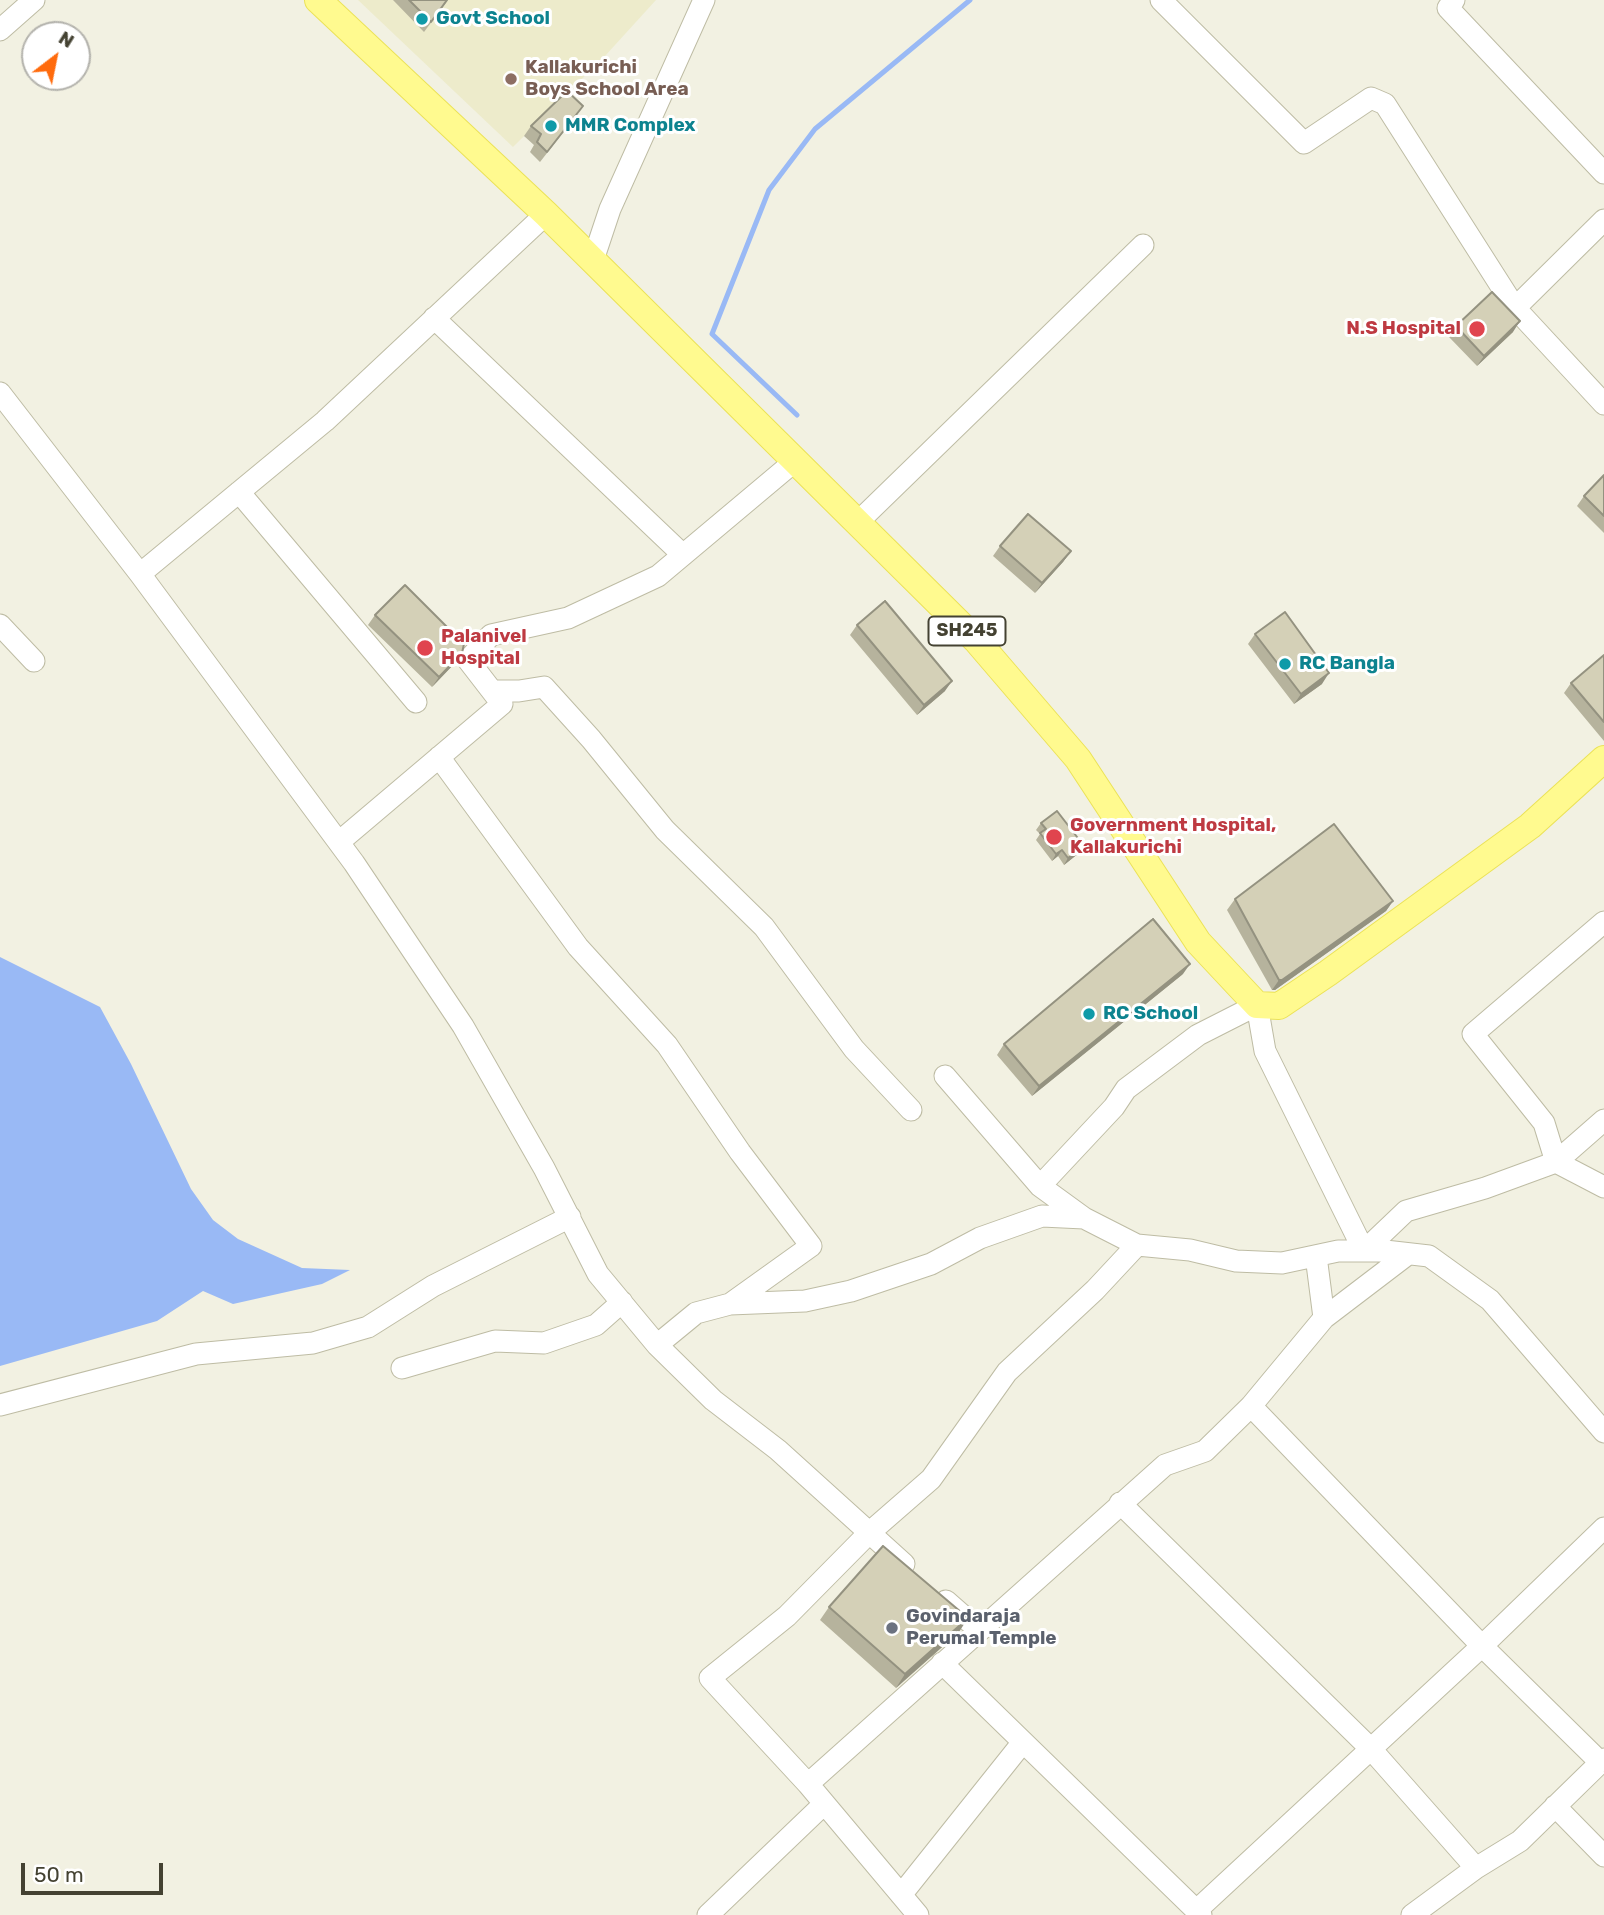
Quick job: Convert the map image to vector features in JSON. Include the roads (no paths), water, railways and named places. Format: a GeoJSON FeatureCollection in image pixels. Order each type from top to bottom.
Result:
{"type":"FeatureCollection","features":[{"type":"Feature","properties":{"kind":"main road","name":"SH245"},"geometry":{"type":"LineString","coordinates":[[318,0],[546,214],[976,640],[1078,759],[1198,942],[1257,1005]]}},
{"type":"Feature","properties":{"kind":"main road"},"geometry":{"type":"LineString","coordinates":[[1257,1005],[1279,1006],[1328,973],[1530,826],[1604,759]]}},
{"type":"Feature","properties":{"kind":"street"},"geometry":{"type":"LineString","coordinates":[[0,30],[34,0]]}},
{"type":"Feature","properties":{"kind":"street"},"geometry":{"type":"LineString","coordinates":[[593,261],[610,209],[704,0]]}},
{"type":"Feature","properties":{"kind":"street"},"geometry":{"type":"LineString","coordinates":[[1161,0],[1304,143],[1371,97],[1384,104],[1515,308],[1604,404]]}},
{"type":"Feature","properties":{"kind":"street"},"geometry":{"type":"LineString","coordinates":[[1454,0],[1448,8],[1604,173]]}},
{"type":"Feature","properties":{"kind":"street"},"geometry":{"type":"LineString","coordinates":[[140,574],[324,421],[546,214]]}},
{"type":"Feature","properties":{"kind":"street"},"geometry":{"type":"LineString","coordinates":[[1515,308],[1604,220]]}},
{"type":"Feature","properties":{"kind":"street"},"geometry":{"type":"LineString","coordinates":[[858,522],[1143,246]]}},
{"type":"Feature","properties":{"kind":"street"},"geometry":{"type":"LineString","coordinates":[[434,318],[683,555]]}},
{"type":"Feature","properties":{"kind":"street"},"geometry":{"type":"LineString","coordinates":[[0,393],[140,574],[339,842],[463,1026],[544,1168],[598,1274],[657,1345],[713,1400],[778,1450],[979,1630]]}},
{"type":"Feature","properties":{"kind":"street"},"geometry":{"type":"LineString","coordinates":[[339,842],[502,704],[468,660],[491,635],[568,618],[659,576],[795,461]]}},
{"type":"Feature","properties":{"kind":"street"},"geometry":{"type":"LineString","coordinates":[[239,492],[416,702]]}},
{"type":"Feature","properties":{"kind":"street"},"geometry":{"type":"LineString","coordinates":[[0,625],[34,661]]}},
{"type":"Feature","properties":{"kind":"street"},"geometry":{"type":"LineString","coordinates":[[493,691],[544,687],[665,830],[764,927],[854,1049],[911,1110]]}},
{"type":"Feature","properties":{"kind":"street"},"geometry":{"type":"LineString","coordinates":[[439,757],[578,947],[667,1045],[740,1152],[811,1246],[730,1304]]}},
{"type":"Feature","properties":{"kind":"street"},"geometry":{"type":"LineString","coordinates":[[1604,923],[1473,1034],[1544,1123],[1556,1162],[1604,1188]]}},
{"type":"Feature","properties":{"kind":"street"},"geometry":{"type":"LineString","coordinates":[[1040,1186],[1114,1107],[1126,1089],[1198,1035],[1257,1005],[1265,1051],[1364,1251]]}},
{"type":"Feature","properties":{"kind":"street"},"geometry":{"type":"LineString","coordinates":[[945,1076],[1040,1186],[1084,1218],[1137,1245],[1190,1250],[1236,1261],[1282,1263],[1338,1251],[1429,1256],[1490,1300],[1604,1432]]}},
{"type":"Feature","properties":{"kind":"street"},"geometry":{"type":"LineString","coordinates":[[1364,1251],[1406,1212],[1485,1188],[1556,1162],[1604,1120]]}},
{"type":"Feature","properties":{"kind":"street"},"geometry":{"type":"LineString","coordinates":[[657,1345],[696,1313],[730,1304],[805,1301],[851,1291],[931,1264],[980,1238],[1042,1216],[1084,1218]]}},
{"type":"Feature","properties":{"kind":"street"},"geometry":{"type":"LineString","coordinates":[[0,1405],[196,1354],[313,1343],[368,1327],[433,1286],[569,1217]]}},
{"type":"Feature","properties":{"kind":"street"},"geometry":{"type":"LineString","coordinates":[[918,1915],[807,1784],[710,1678],[787,1616],[869,1533],[931,1479],[1007,1372],[1095,1290],[1137,1245]]}},
{"type":"Feature","properties":{"kind":"street"},"geometry":{"type":"LineString","coordinates":[[807,1784],[1165,1465],[1205,1451],[1251,1406],[1324,1318],[1408,1254]]}},
{"type":"Feature","properties":{"kind":"street"},"geometry":{"type":"LineString","coordinates":[[1316,1256],[1324,1318]]}},
{"type":"Feature","properties":{"kind":"street"},"geometry":{"type":"LineString","coordinates":[[402,1368],[495,1341],[544,1343],[596,1325],[622,1302]]}},
{"type":"Feature","properties":{"kind":"street"},"geometry":{"type":"LineString","coordinates":[[1251,1406],[1482,1646],[1602,1761],[1520,1841],[1476,1868],[1412,1915]]}},
{"type":"Feature","properties":{"kind":"street"},"geometry":{"type":"LineString","coordinates":[[1120,1503],[1371,1749],[1476,1868]]}},
{"type":"Feature","properties":{"kind":"street"},"geometry":{"type":"LineString","coordinates":[[942,1663],[1199,1912],[1604,1528]]}},
{"type":"Feature","properties":{"kind":"street"},"geometry":{"type":"LineString","coordinates":[[901,1895],[1023,1742]]}},
{"type":"Feature","properties":{"kind":"street"},"geometry":{"type":"LineString","coordinates":[[708,1915],[824,1804]]}},
{"type":"Feature","properties":{"kind":"street"},"geometry":{"type":"LineString","coordinates":[[1555,1806],[1604,1856]]}},
{"type":"Feature","properties":{"kind":"water"},"geometry":{"type":"Polygon","coordinates":[[[0,957],[100,1007],[131,1064],[191,1189],[213,1220],[238,1239],[302,1268],[350,1270],[322,1284],[233,1304],[203,1291],[157,1321],[0,1366],[0,957]]]}},
{"type":"Feature","properties":{"kind":"waterway"},"geometry":{"type":"LineString","coordinates":[[797,415],[712,334],[769,190],[815,129],[970,0]]}},
{"type":"Feature","properties":{"kind":"place","name":"Govt School"},"geometry":{"type":"Point","coordinates":[422,19]}},
{"type":"Feature","properties":{"kind":"place","name":"Kallakurichi Boys School Area"},"geometry":{"type":"Point","coordinates":[511,79]}},
{"type":"Feature","properties":{"kind":"place","name":"MMR Complex"},"geometry":{"type":"Point","coordinates":[551,126]}},
{"type":"Feature","properties":{"kind":"place","name":"N.S Hospital"},"geometry":{"type":"Point","coordinates":[1477,329]}},
{"type":"Feature","properties":{"kind":"place","name":"Palanivel Hospital"},"geometry":{"type":"Point","coordinates":[425,648]}},
{"type":"Feature","properties":{"kind":"place","name":"RC Bangla"},"geometry":{"type":"Point","coordinates":[1285,664]}},
{"type":"Feature","properties":{"kind":"place","name":"Government Hospital, Kallakurichi"},"geometry":{"type":"Point","coordinates":[1054,837]}},
{"type":"Feature","properties":{"kind":"place","name":"RC School"},"geometry":{"type":"Point","coordinates":[1089,1014]}},
{"type":"Feature","properties":{"kind":"place","name":"Govindaraja Perumal Temple"},"geometry":{"type":"Point","coordinates":[892,1628]}}]}
